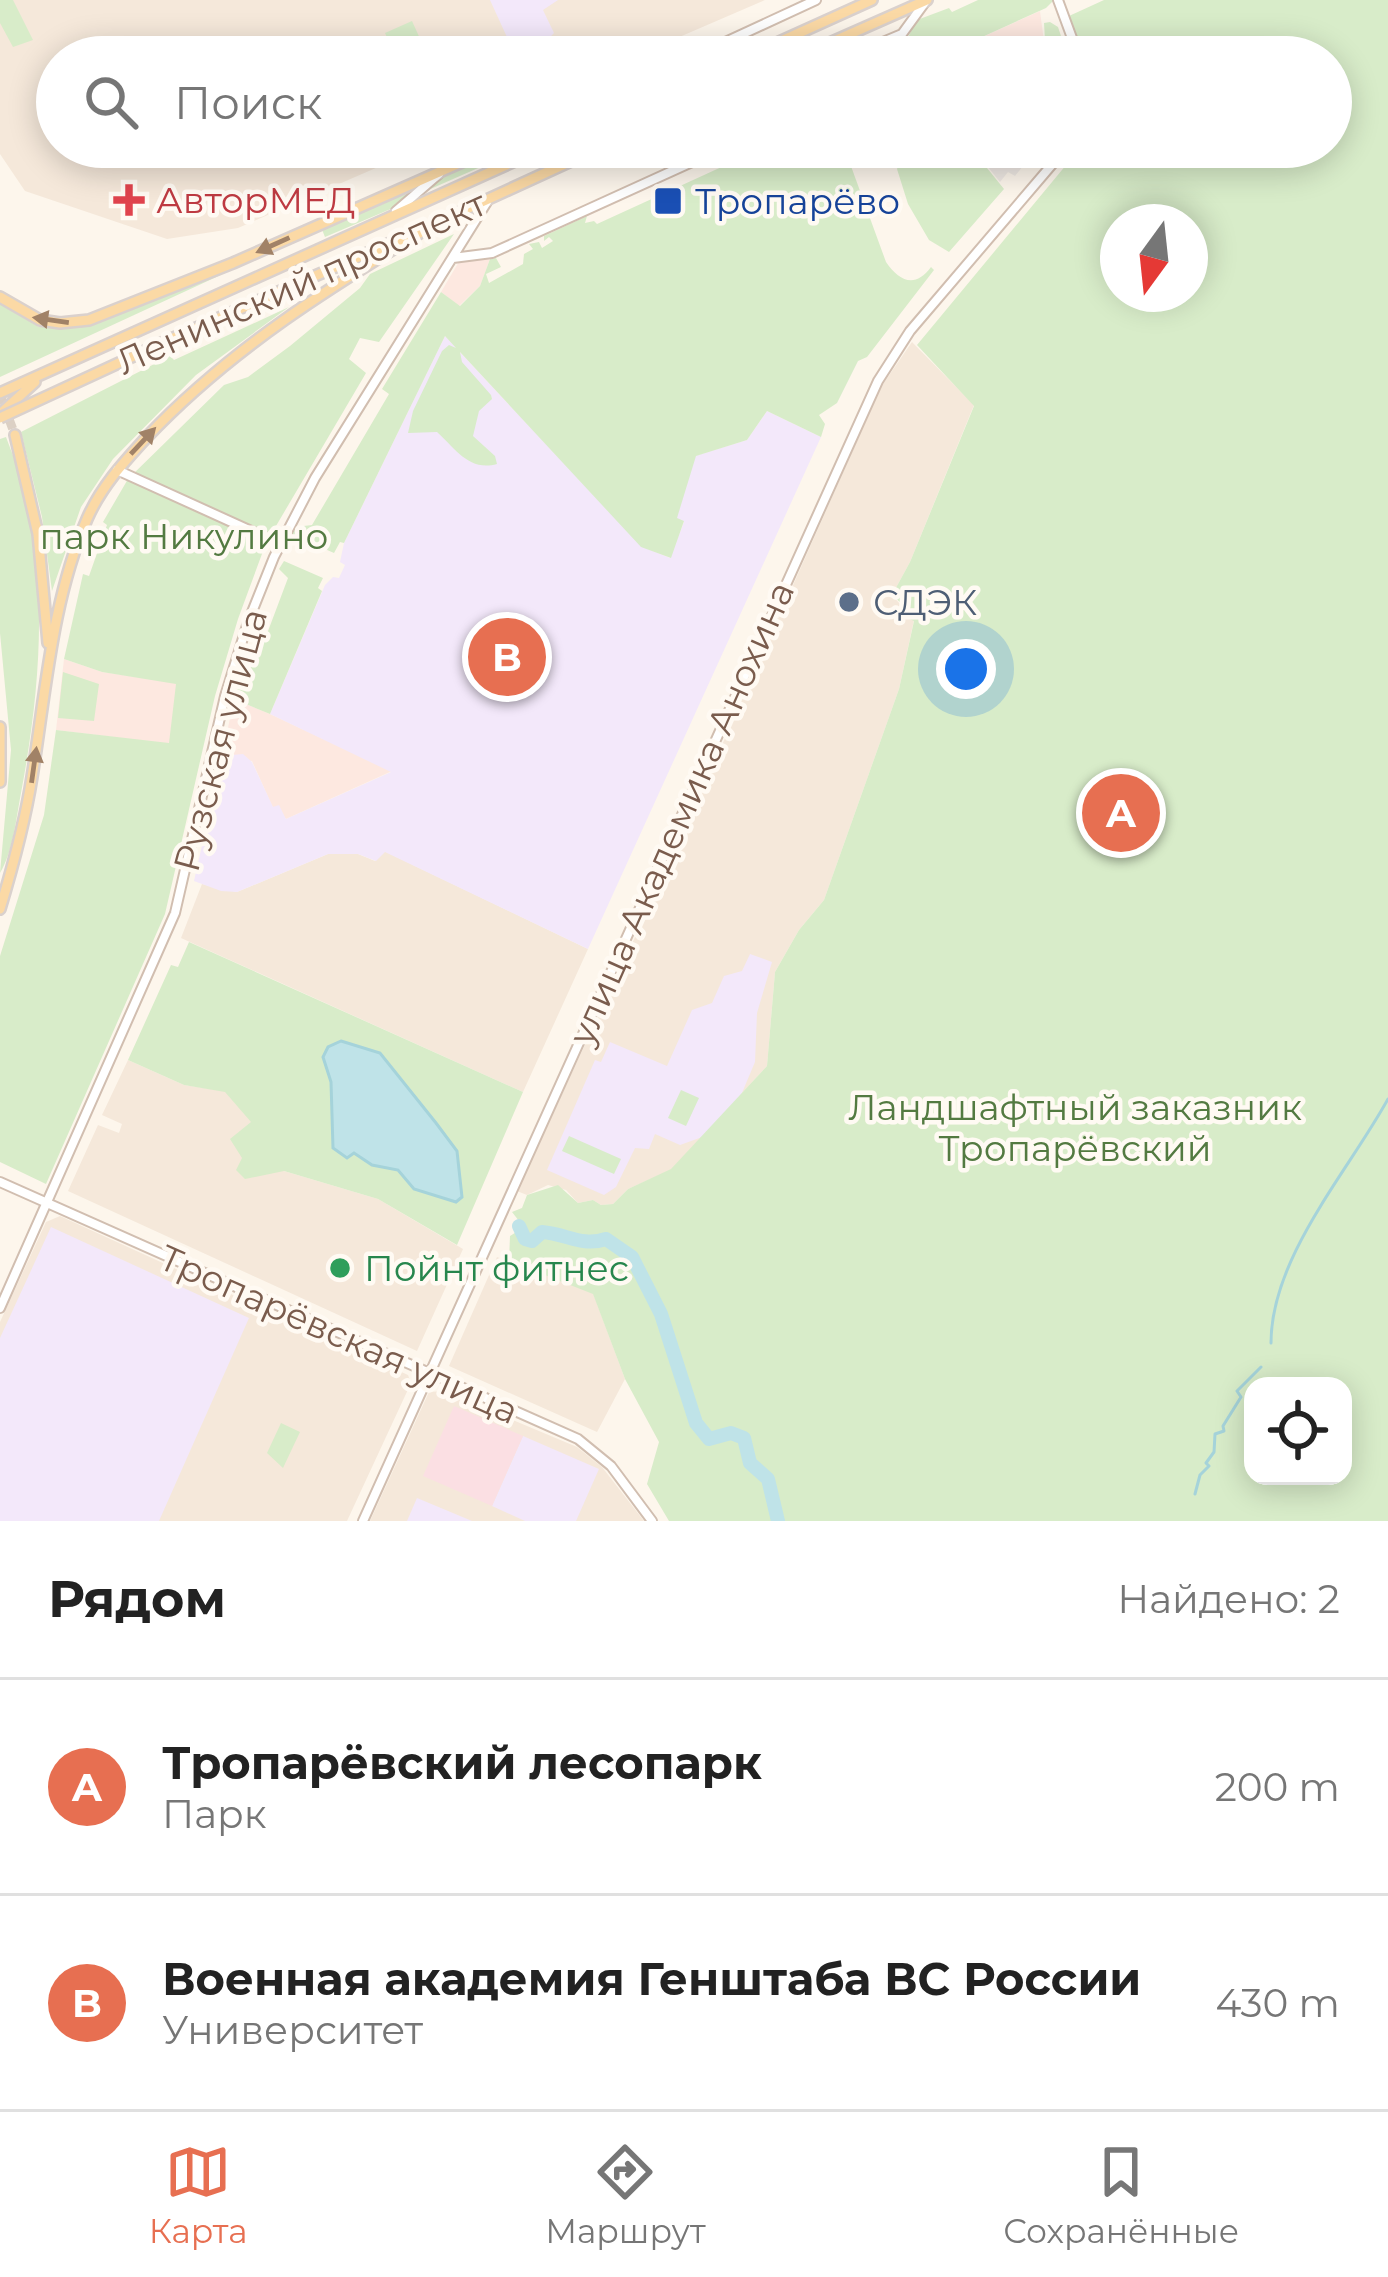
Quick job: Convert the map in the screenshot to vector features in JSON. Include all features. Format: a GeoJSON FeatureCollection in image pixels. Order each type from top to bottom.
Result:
{"type":"FeatureCollection","features":[{"type":"Feature","properties":{"kind":"main road"},"geometry":{"type":"LineString","coordinates":[[792,36],[872,0]]}},
{"type":"Feature","properties":{"kind":"main road"},"geometry":{"type":"LineString","coordinates":[[845,36],[926,0]]}},
{"type":"Feature","properties":{"kind":"main road","name":"Ленинский проспект"},"geometry":{"type":"LineString","coordinates":[[0,393],[499,168]]}},
{"type":"Feature","properties":{"kind":"main road","name":"Ленинский проспект"},"geometry":{"type":"LineString","coordinates":[[0,416],[556,168]]}},
{"type":"Feature","properties":{"kind":"main road"},"geometry":{"type":"LineString","coordinates":[[0,297],[40,320],[89,320],[445,169]]}},
{"type":"Feature","properties":{"kind":"main road"},"geometry":{"type":"LineString","coordinates":[[0,909],[32,780],[48,660],[94,505],[117,470],[222,366],[324,290],[438,222]]}},
{"type":"Feature","properties":{"kind":"main road"},"geometry":{"type":"LineString","coordinates":[[0,416],[49,371]]}},
{"type":"Feature","properties":{"kind":"main road"},"geometry":{"type":"LineString","coordinates":[[15,435],[41,552],[48,660]]}},
{"type":"Feature","properties":{"kind":"main road"},"geometry":{"type":"LineString","coordinates":[[0,727],[0,782]]}},
{"type":"Feature","properties":{"kind":"main road"},"geometry":{"type":"LineString","coordinates":[[0,879],[12,868]]}},
{"type":"Feature","properties":{"kind":"street"},"geometry":{"type":"LineString","coordinates":[[738,36],[816,0]]}},
{"type":"Feature","properties":{"kind":"street"},"geometry":{"type":"LineString","coordinates":[[897,36],[926,0]]}},
{"type":"Feature","properties":{"kind":"street"},"geometry":{"type":"LineString","coordinates":[[1058,0],[1071,36]]}},
{"type":"Feature","properties":{"kind":"street"},"geometry":{"type":"LineString","coordinates":[[452,259],[492,254],[679,168]]}},
{"type":"Feature","properties":{"kind":"street","name":"улица Академика Анохина"},"geometry":{"type":"LineString","coordinates":[[363,1521],[880,377],[910,331],[1049,168]]}},
{"type":"Feature","properties":{"kind":"street"},"geometry":{"type":"LineString","coordinates":[[390,217],[445,169]]}},
{"type":"Feature","properties":{"kind":"street","name":"Рузская улица"},"geometry":{"type":"LineString","coordinates":[[0,1308],[175,913],[224,696],[280,544],[315,478],[490,198]]}},
{"type":"Feature","properties":{"kind":"street"},"geometry":{"type":"LineString","coordinates":[[117,470],[280,544]]}},
{"type":"Feature","properties":{"kind":"street","name":"Тропарёвская улица"},"geometry":{"type":"LineString","coordinates":[[0,1182],[588,1445],[652,1521]]}},
{"type":"Feature","properties":{"kind":"shaded area"},"geometry":{"type":"Polygon","coordinates":[[[0,0],[765,0],[682,36],[36,36],[36,168],[376,168],[238,228],[167,239],[25,191],[0,154],[0,0]]]}},
{"type":"Feature","properties":{"kind":"shaded area"},"geometry":{"type":"Polygon","coordinates":[[[490,0],[558,0],[543,10],[554,33],[551,36],[506,36],[490,0]]]}},
{"type":"Feature","properties":{"kind":"shaded area"},"geometry":{"type":"Polygon","coordinates":[[[1040,11],[1043,36],[985,36],[1040,11]]]}},
{"type":"Feature","properties":{"kind":"shaded area"},"geometry":{"type":"Polygon","coordinates":[[[989,168],[1021,168],[1015,176],[1008,172],[1000,182],[989,168]]]}},
{"type":"Feature","properties":{"kind":"shaded area"},"geometry":{"type":"Polygon","coordinates":[[[490,259],[480,286],[459,306],[441,292],[460,260],[490,259]]]}},
{"type":"Feature","properties":{"kind":"shaded area"},"geometry":{"type":"Polygon","coordinates":[[[445,336],[641,546],[670,558],[684,522],[676,519],[695,456],[747,440],[767,411],[821,437],[588,949],[385,852],[376,861],[358,854],[328,854],[237,892],[194,881],[222,756],[243,754],[252,762],[273,807],[279,805],[286,819],[391,772],[270,714],[325,585],[339,578],[345,565],[340,562],[344,543],[445,336]]]}},
{"type":"Feature","properties":{"kind":"shaded area"},"geometry":{"type":"Polygon","coordinates":[[[912,342],[974,405],[892,595],[914,620],[899,689],[824,900],[799,930],[775,972],[767,1066],[671,1170],[628,1189],[613,1204],[578,1203],[566,1190],[548,1185],[527,1195],[517,1191],[670,862],[881,387],[912,342]]]}},
{"type":"Feature","properties":{"kind":"shaded area"},"geometry":{"type":"Polygon","coordinates":[[[64,659],[102,672],[177,683],[170,744],[56,730],[64,659]]]}},
{"type":"Feature","properties":{"kind":"shaded area"},"geometry":{"type":"Polygon","coordinates":[[[241,702],[392,771],[286,819],[273,808],[252,761],[222,756],[233,704],[241,702]]]}},
{"type":"Feature","properties":{"kind":"shaded area"},"geometry":{"type":"Polygon","coordinates":[[[384,851],[588,949],[523,1092],[181,938],[202,884],[237,892],[328,854],[358,854],[375,861],[384,851]]]}},
{"type":"Feature","properties":{"kind":"shaded area"},"geometry":{"type":"Polygon","coordinates":[[[750,954],[772,962],[757,1013],[755,1062],[739,1100],[705,1136],[680,1145],[655,1134],[649,1149],[635,1148],[616,1187],[604,1195],[547,1170],[595,1060],[601,1062],[610,1042],[667,1066],[692,1010],[712,1003],[724,976],[742,971],[750,954]]]}},
{"type":"Feature","properties":{"kind":"shaded area"},"geometry":{"type":"Polygon","coordinates":[[[128,1060],[184,1085],[225,1091],[284,1171],[378,1199],[463,1249],[417,1351],[68,1191],[98,1125],[119,1133],[122,1124],[102,1115],[128,1060]]]}},
{"type":"Feature","properties":{"kind":"shaded area"},"geometry":{"type":"Polygon","coordinates":[[[60,1216],[408,1375],[411,1383],[347,1521],[0,1521],[0,1322],[46,1222],[60,1216]]]}},
{"type":"Feature","properties":{"kind":"shaded area"},"geometry":{"type":"Polygon","coordinates":[[[51,1227],[249,1318],[159,1521],[0,1521],[0,1338],[51,1227]]]}},
{"type":"Feature","properties":{"kind":"shaded area"},"geometry":{"type":"Polygon","coordinates":[[[497,1257],[593,1293],[625,1379],[597,1432],[449,1366],[497,1257]]]}},
{"type":"Feature","properties":{"kind":"shaded area"},"geometry":{"type":"Polygon","coordinates":[[[444,1391],[577,1447],[602,1467],[644,1521],[370,1521],[429,1392],[444,1391]]]}},
{"type":"Feature","properties":{"kind":"shaded area"},"geometry":{"type":"Polygon","coordinates":[[[454,1406],[523,1436],[492,1506],[423,1476],[454,1406]]]}},
{"type":"Feature","properties":{"kind":"shaded area"},"geometry":{"type":"Polygon","coordinates":[[[523,1436],[599,1469],[576,1521],[525,1521],[492,1506],[523,1436]]]}},
{"type":"Feature","properties":{"kind":"shaded area"},"geometry":{"type":"Polygon","coordinates":[[[417,1498],[472,1521],[407,1521],[417,1498]]]}},
{"type":"Feature","properties":{"kind":"green space"},"geometry":{"type":"Polygon","coordinates":[[[0,0],[13,0],[33,40],[13,47],[0,23],[0,0]]]}},
{"type":"Feature","properties":{"kind":"green space"},"geometry":{"type":"Polygon","coordinates":[[[978,0],[1054,0],[984,36],[909,36],[917,20],[949,8],[952,12],[978,0]]]}},
{"type":"Feature","properties":{"kind":"green space","name":"Ландшафтный заказник Тропарёвский"},"geometry":{"type":"Polygon","coordinates":[[[1104,0],[1388,0],[1388,1521],[669,1521],[647,1484],[659,1442],[625,1379],[593,1294],[509,1261],[510,1236],[518,1231],[519,1221],[512,1212],[522,1208],[527,1195],[558,1185],[578,1203],[613,1204],[628,1189],[671,1169],[767,1066],[775,972],[799,930],[824,900],[899,689],[914,621],[905,617],[901,603],[892,595],[974,406],[917,345],[1064,168],[1352,168],[1352,36],[1075,36],[1069,16],[1104,0]]]}},
{"type":"Feature","properties":{"kind":"green space"},"geometry":{"type":"Polygon","coordinates":[[[412,21],[419,36],[386,36],[412,21]]]}},
{"type":"Feature","properties":{"kind":"green space"},"geometry":{"type":"Polygon","coordinates":[[[1044,23],[1058,27],[1061,36],[1045,36],[1044,23]]]}},
{"type":"Feature","properties":{"kind":"green space"},"geometry":{"type":"Polygon","coordinates":[[[459,168],[478,168],[419,194],[459,168]]]}},
{"type":"Feature","properties":{"kind":"green space"},"geometry":{"type":"Polygon","coordinates":[[[719,168],[852,168],[886,262],[907,280],[919,278],[931,267],[934,270],[867,357],[858,361],[837,403],[819,415],[825,424],[821,437],[767,411],[747,440],[696,456],[677,518],[684,521],[671,558],[641,547],[460,352],[462,362],[491,395],[479,411],[473,436],[495,456],[497,464],[470,462],[437,432],[408,433],[413,411],[442,351],[449,345],[456,348],[445,336],[344,543],[334,553],[291,534],[295,527],[312,525],[389,394],[382,389],[441,292],[460,306],[480,286],[490,259],[496,258],[501,267],[486,274],[489,283],[523,264],[524,254],[533,249],[529,244],[539,242],[542,248],[553,241],[549,237],[544,241],[544,236],[587,216],[585,223],[597,224],[719,168]]]}},
{"type":"Feature","properties":{"kind":"green space"},"geometry":{"type":"Polygon","coordinates":[[[987,168],[1004,189],[949,252],[929,240],[908,204],[897,169],[987,168]]]}},
{"type":"Feature","properties":{"kind":"green space"},"geometry":{"type":"Polygon","coordinates":[[[428,179],[393,208],[325,237],[321,227],[428,179]]]}},
{"type":"Feature","properties":{"kind":"green space","name":"парк Никулино"},"geometry":{"type":"Polygon","coordinates":[[[454,234],[379,342],[360,338],[349,359],[366,373],[266,543],[215,696],[165,914],[46,1184],[0,1162],[0,956],[44,815],[56,730],[169,743],[176,684],[102,672],[64,659],[83,574],[89,576],[107,525],[103,522],[128,479],[224,385],[248,377],[290,346],[360,288],[370,274],[454,234]]]}},
{"type":"Feature","properties":{"kind":"green space"},"geometry":{"type":"Polygon","coordinates":[[[238,264],[0,377],[0,304],[39,327],[84,327],[238,264]]]}},
{"type":"Feature","properties":{"kind":"green space"},"geometry":{"type":"Polygon","coordinates":[[[289,307],[196,375],[113,459],[81,507],[52,591],[42,517],[21,432],[170,356],[174,360],[289,307]]]}},
{"type":"Feature","properties":{"kind":"green space"},"geometry":{"type":"Polygon","coordinates":[[[6,437],[31,524],[39,613],[29,748],[14,835],[0,873],[11,750],[0,633],[0,439],[6,437]]]}},
{"type":"Feature","properties":{"kind":"green space"},"geometry":{"type":"Polygon","coordinates":[[[284,561],[323,578],[318,588],[322,591],[270,714],[241,702],[233,704],[246,661],[259,655],[288,578],[279,569],[284,561]]]}},
{"type":"Feature","properties":{"kind":"green space"},"geometry":{"type":"Polygon","coordinates":[[[63,672],[99,684],[94,721],[58,718],[63,672]]]}},
{"type":"Feature","properties":{"kind":"green space"},"geometry":{"type":"Polygon","coordinates":[[[189,942],[523,1092],[457,1245],[378,1199],[284,1171],[245,1179],[236,1170],[242,1158],[230,1139],[251,1122],[225,1092],[184,1085],[128,1060],[171,965],[178,967],[189,942]]]}},
{"type":"Feature","properties":{"kind":"green space"},"geometry":{"type":"Polygon","coordinates":[[[681,1090],[699,1098],[686,1126],[668,1118],[681,1090]]]}},
{"type":"Feature","properties":{"kind":"green space"},"geometry":{"type":"Polygon","coordinates":[[[569,1136],[621,1159],[614,1174],[562,1151],[569,1136]]]}},
{"type":"Feature","properties":{"kind":"green space"},"geometry":{"type":"Polygon","coordinates":[[[281,1423],[300,1432],[283,1468],[267,1453],[281,1423]]]}},
{"type":"Feature","properties":{"kind":"water"},"geometry":{"type":"Polygon","coordinates":[[[341,1041],[380,1053],[457,1151],[462,1197],[456,1202],[414,1189],[398,1170],[372,1165],[354,1153],[347,1158],[333,1148],[331,1082],[323,1057],[328,1047],[341,1041]]]}},
{"type":"Feature","properties":{"kind":"waterway"},"geometry":{"type":"LineString","coordinates":[[1271,1343],[1274,1311],[1297,1247],[1388,1099]]}},
{"type":"Feature","properties":{"kind":"waterway"},"geometry":{"type":"LineString","coordinates":[[519,1226],[525,1239],[532,1241],[542,1232],[582,1241],[606,1239],[632,1257],[661,1314],[696,1423],[709,1439],[731,1433],[744,1438],[750,1463],[768,1479],[778,1521]]}},
{"type":"Feature","properties":{"kind":"waterway"},"geometry":{"type":"LineString","coordinates":[[1195,1494],[1214,1452],[1215,1434],[1224,1431],[1241,1397],[1237,1391],[1261,1367]]}},
{"type":"Feature","properties":{"kind":"tunnel"},"geometry":{"type":"LineString","coordinates":[[0,395],[15,435]]}},
{"type":"Feature","properties":{"kind":"place","name":"АвторМЕД"},"geometry":{"type":"Point","coordinates":[129,200]}},
{"type":"Feature","properties":{"kind":"place","name":"Тропарёво"},"geometry":{"type":"Point","coordinates":[668,201]}},
{"type":"Feature","properties":{"kind":"place","name":"СДЭК"},"geometry":{"type":"Point","coordinates":[849,602]}},
{"type":"Feature","properties":{"kind":"place","name":"Военная академия Генштаба ВС России"},"geometry":{"type":"Point","coordinates":[507,657]}},
{"type":"Feature","properties":{"kind":"place","name":"Тропарёвский лесопарк"},"geometry":{"type":"Point","coordinates":[1121,813]}},
{"type":"Feature","properties":{"kind":"place","name":"Пойнт фитнес"},"geometry":{"type":"Point","coordinates":[340,1268]}}]}
